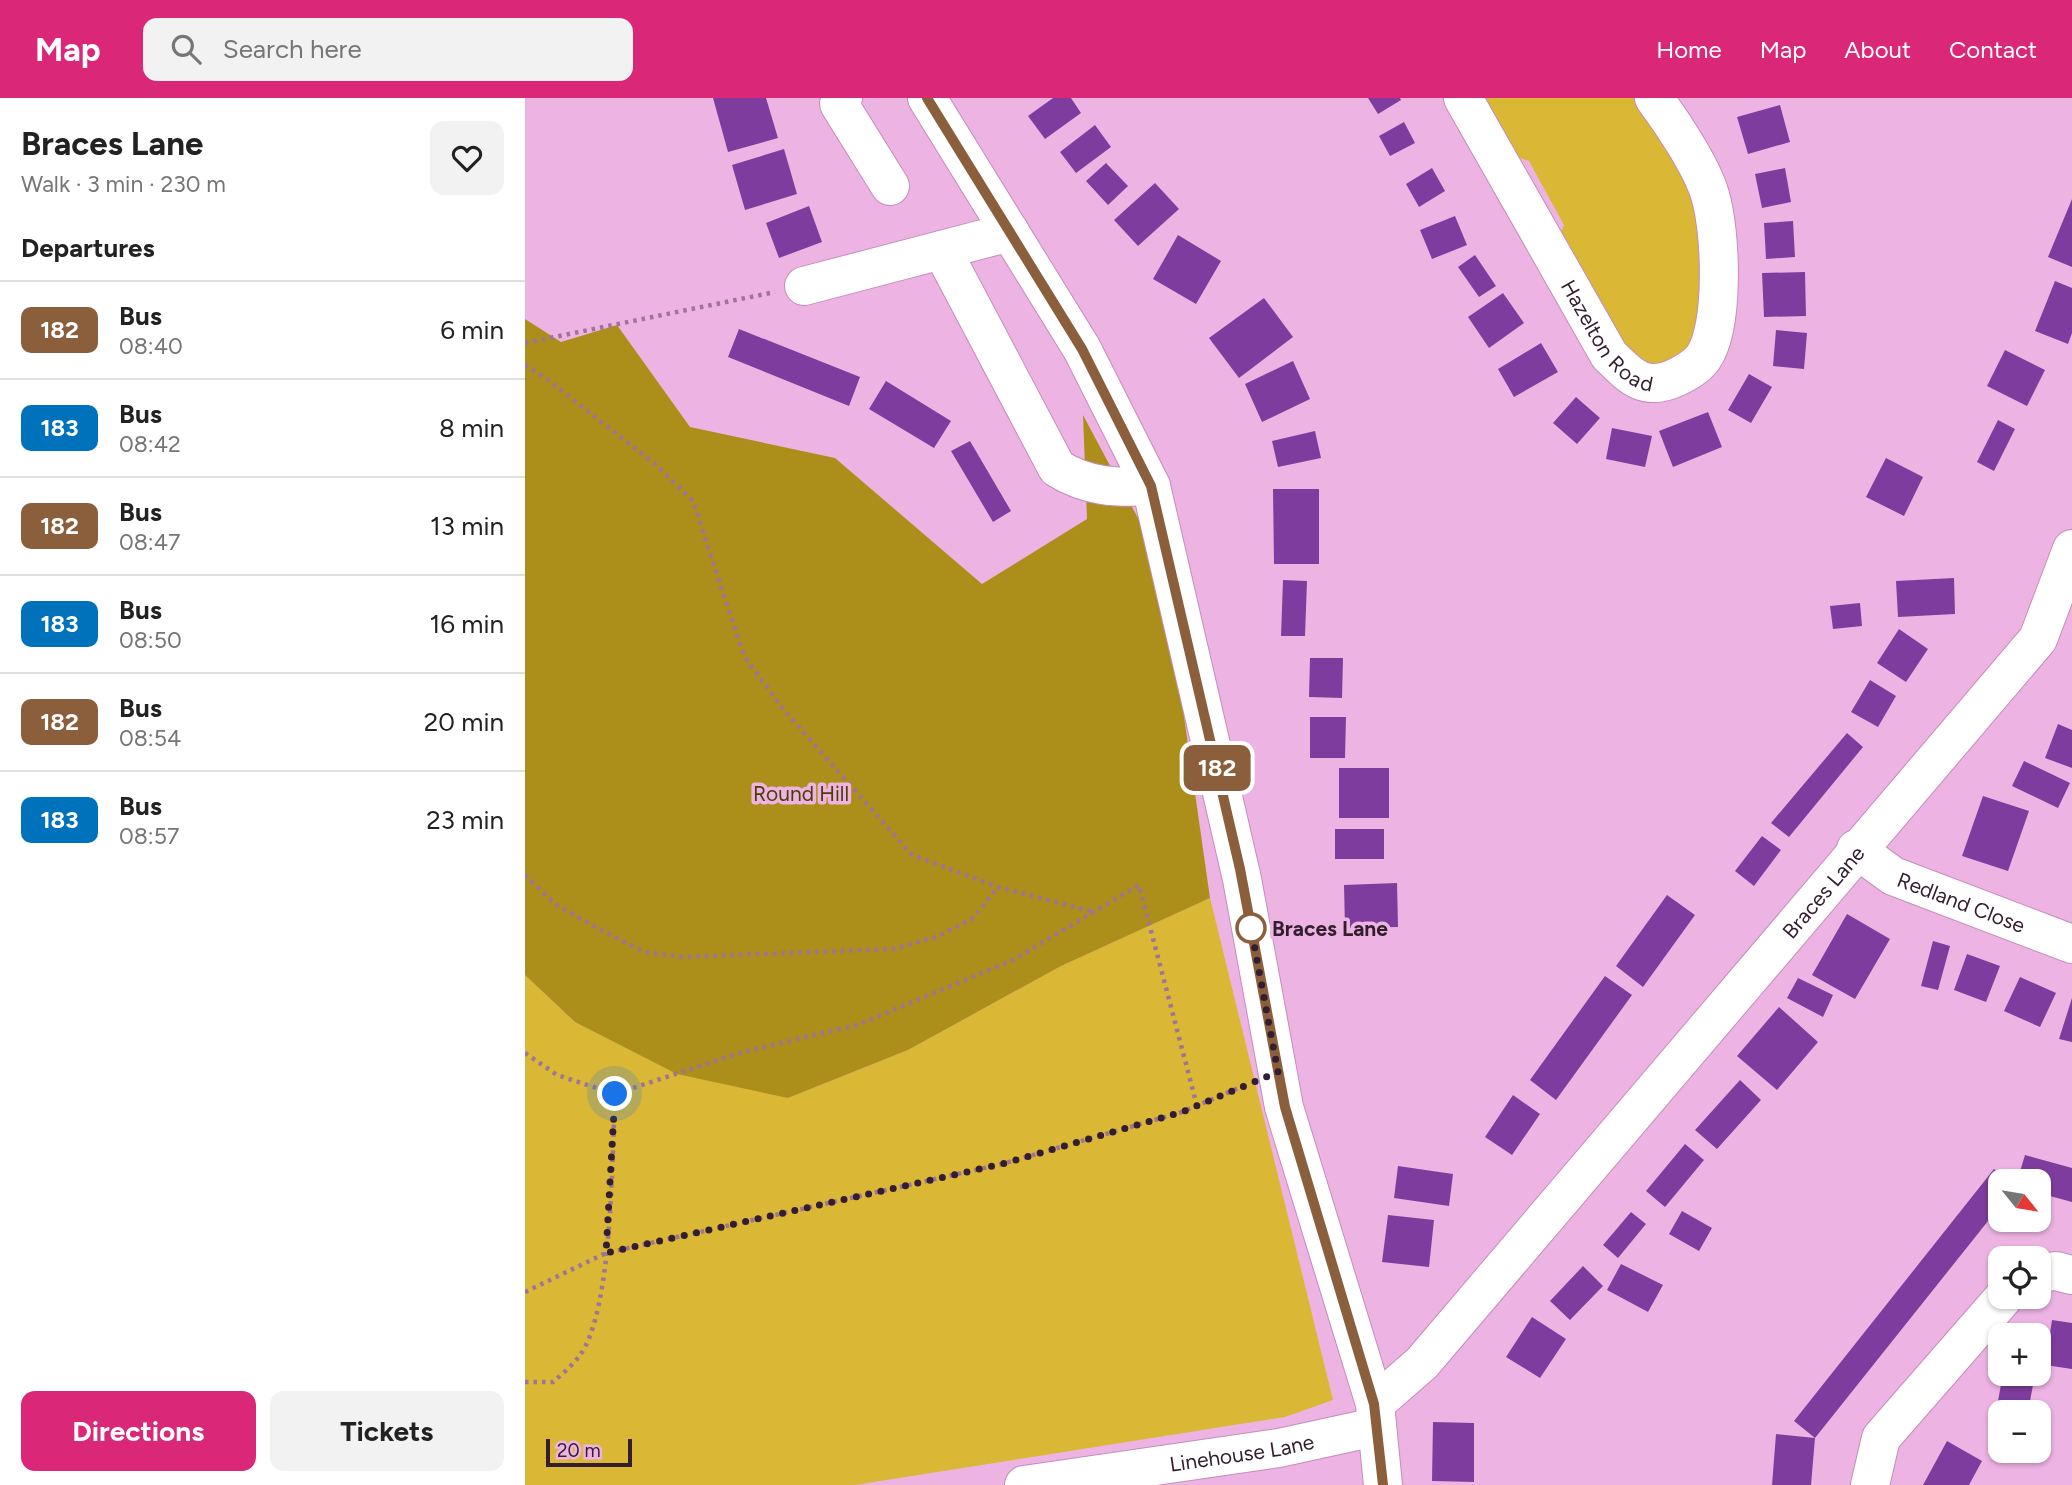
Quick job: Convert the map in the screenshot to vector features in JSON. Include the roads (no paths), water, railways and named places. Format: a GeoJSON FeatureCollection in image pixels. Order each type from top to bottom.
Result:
{"type":"FeatureCollection","features":[{"type":"Feature","properties":{"kind":"street"},"geometry":{"type":"LineString","coordinates":[[843,98],[839,104],[890,186]]}},
{"type":"Feature","properties":{"kind":"street"},"geometry":{"type":"LineString","coordinates":[[927,98],[1082,349],[1151,486],[1240,869],[1285,1107],[1375,1416],[1383,1485]]}},
{"type":"Feature","properties":{"kind":"street","name":"Hazelton Road"},"geometry":{"type":"LineString","coordinates":[[1463,98],[1609,355],[1626,371],[1647,384],[1661,384],[1690,371],[1703,358],[1711,341],[1720,275],[1710,195],[1672,121],[1654,98]]}},
{"type":"Feature","properties":{"kind":"street"},"geometry":{"type":"LineString","coordinates":[[804,286],[1010,232]]}},
{"type":"Feature","properties":{"kind":"street"},"geometry":{"type":"LineString","coordinates":[[942,250],[1057,468],[1076,480],[1098,486],[1151,486]]}},
{"type":"Feature","properties":{"kind":"street","name":"Braces Lane"},"geometry":{"type":"LineString","coordinates":[[1375,1416],[1856,849],[2038,639],[2068,573]]}},
{"type":"Feature","properties":{"kind":"street","name":"Redland Close"},"geometry":{"type":"LineString","coordinates":[[1856,849],[1893,876],[2072,944]]}},
{"type":"Feature","properties":{"kind":"street"},"geometry":{"type":"LineString","coordinates":[[2051,1272],[2072,1275]]}},
{"type":"Feature","properties":{"kind":"street"},"geometry":{"type":"LineString","coordinates":[[1870,1485],[1881,1438],[1994,1309]]}},
{"type":"Feature","properties":{"kind":"street","name":"Linehouse Lane"},"geometry":{"type":"LineString","coordinates":[[1024,1485],[1279,1448],[1375,1416]]}},
{"type":"Feature","properties":{"kind":"place","name":"Braces Lane"},"geometry":{"type":"Point","coordinates":[1251,928]}},
{"type":"Feature","properties":{"kind":"park label","name":"Round Hill"},"geometry":{"type":"Point","coordinates":[801,793]}}]}
